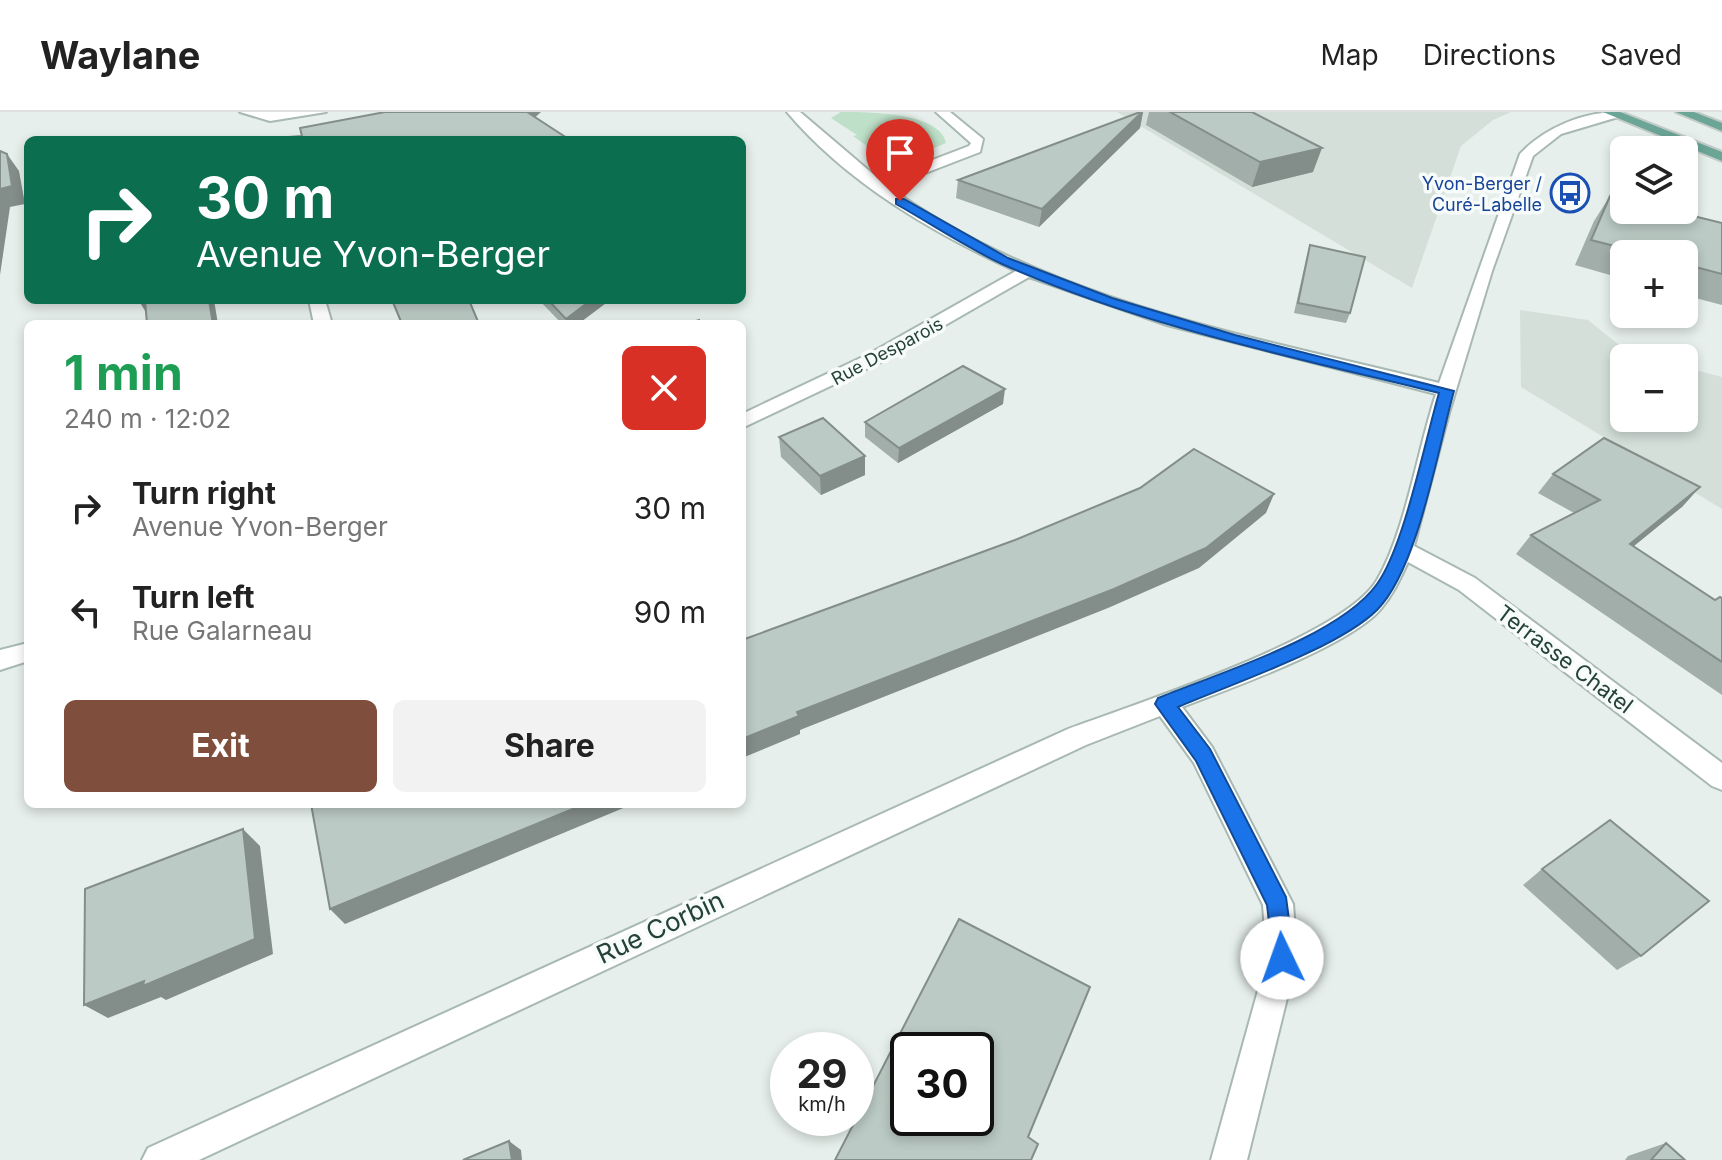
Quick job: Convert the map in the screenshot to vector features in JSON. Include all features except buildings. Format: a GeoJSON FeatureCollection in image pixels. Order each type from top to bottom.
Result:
{"type":"FeatureCollection","features":[{"type":"Feature","properties":{"kind":"main road"},"geometry":{"type":"LineString","coordinates":[[1682,112],[1722,127]]}},
{"type":"Feature","properties":{"kind":"main road"},"geometry":{"type":"LineString","coordinates":[[1611,113],[1722,157]]}},
{"type":"Feature","properties":{"kind":"street"},"geometry":{"type":"LineString","coordinates":[[246,112],[270,117],[320,112]]}},
{"type":"Feature","properties":{"kind":"street"},"geometry":{"type":"LineString","coordinates":[[793,112],[878,186],[940,227],[1028,271],[1178,323],[1447,391]]}},
{"type":"Feature","properties":{"kind":"street"},"geometry":{"type":"LineString","coordinates":[[878,186],[953,160],[979,145],[971,132],[942,112]]}},
{"type":"Feature","properties":{"kind":"street","name":"Rue Corbin"},"geometry":{"type":"LineString","coordinates":[[160,1160],[1063,743],[1165,704],[1324,636],[1351,620],[1370,606],[1387,584],[1402,549],[1484,271],[1527,154],[1556,131],[1611,113]]}},
{"type":"Feature","properties":{"kind":"street","name":"Rue Desparois"},"geometry":{"type":"LineString","coordinates":[[746,420],[863,364],[1028,271]]}},
{"type":"Feature","properties":{"kind":"street","name":"Terrasse Chatel"},"geometry":{"type":"LineString","coordinates":[[1402,549],[1467,584],[1722,778]]}},
{"type":"Feature","properties":{"kind":"street"},"geometry":{"type":"LineString","coordinates":[[0,660],[24,653]]}},
{"type":"Feature","properties":{"kind":"street"},"geometry":{"type":"LineString","coordinates":[[1165,704],[1203,755],[1278,904],[1283,933],[1282,958],[1229,1160]]}},
{"type":"Feature","properties":{"kind":"shaded area"},"geometry":{"type":"Polygon","coordinates":[[[1117,112],[1511,112],[1493,120],[1461,146],[1412,288],[1117,112]]]}},
{"type":"Feature","properties":{"kind":"shaded area"},"geometry":{"type":"Polygon","coordinates":[[[1520,310],[1588,320],[1618,344],[1610,344],[1610,432],[1698,432],[1698,371],[1722,377],[1722,509],[1521,387],[1520,310]]]}},
{"type":"Feature","properties":{"kind":"green space"},"geometry":{"type":"Polygon","coordinates":[[[841,112],[885,114],[917,120],[931,125],[941,133],[946,143],[906,160],[888,161],[831,118],[841,112]]]}},
{"type":"Feature","properties":{"kind":"place","name":"Yvon-Berger / Curé-Labelle"},"geometry":{"type":"Point","coordinates":[1570,193]}},
{"type":"Feature","properties":{"kind":"route"},"geometry":{"type":"LineString","coordinates":[[900,201],[940,227],[1004,260],[1107,301],[1231,338],[1447,391],[1397,563],[1387,584],[1370,606],[1324,636],[1165,704],[1203,755],[1278,904],[1283,933],[1282,958]]}}]}
